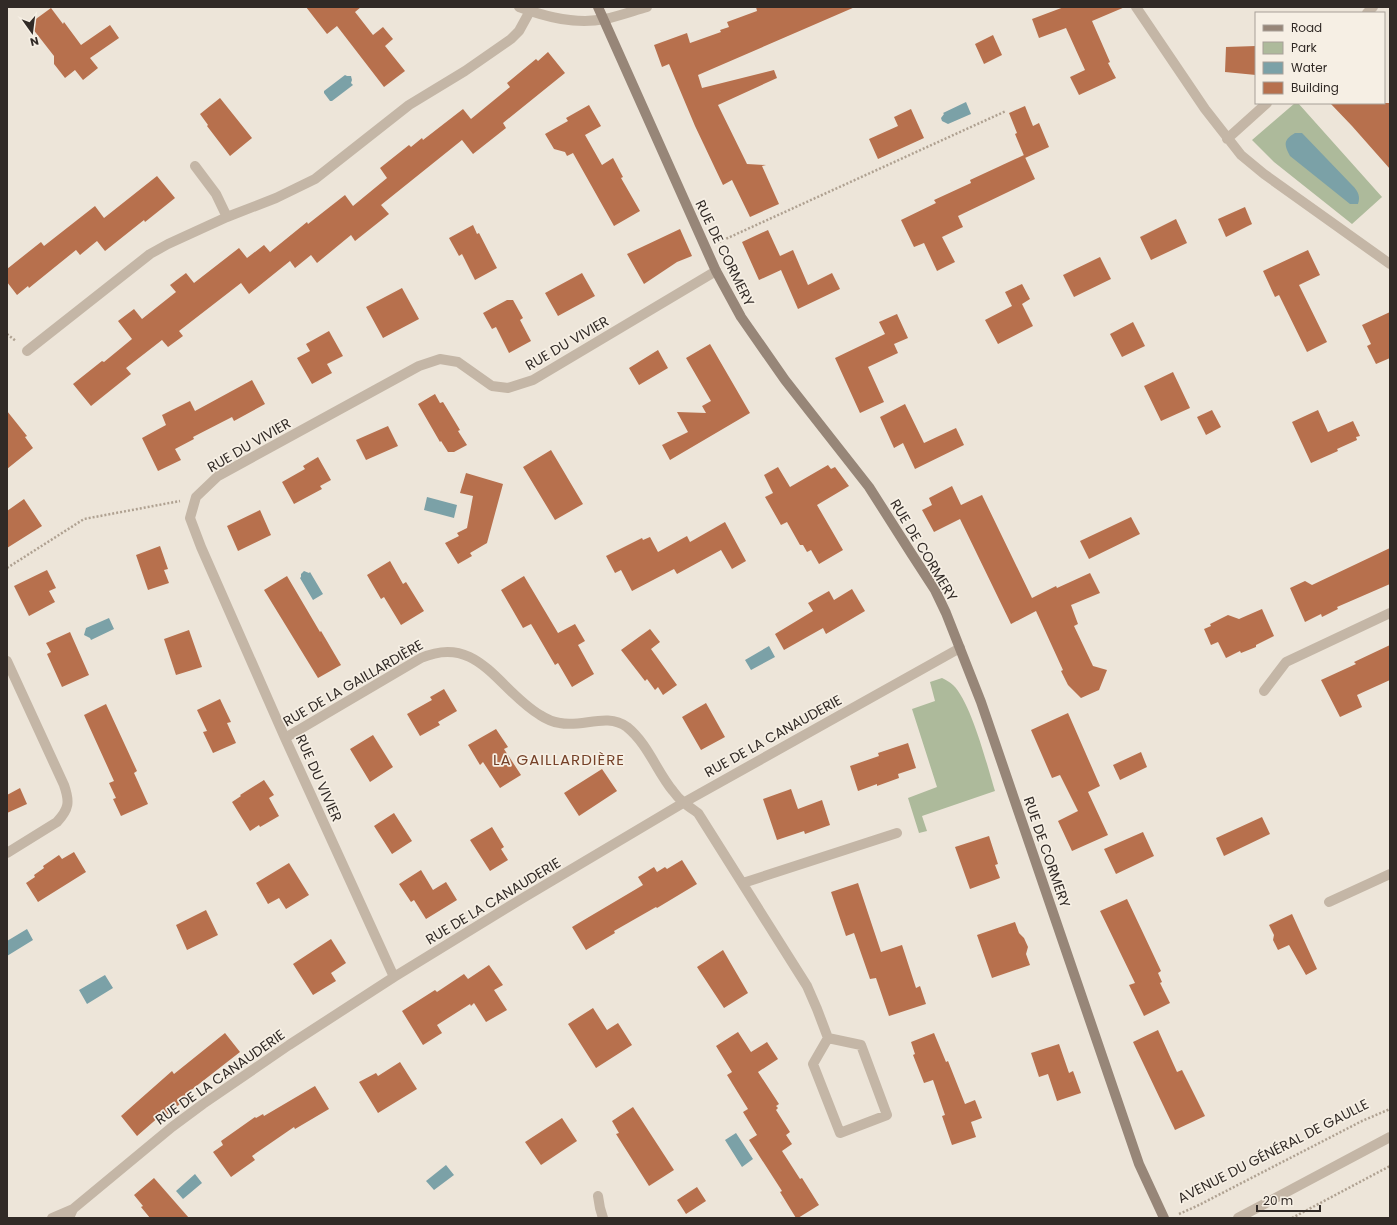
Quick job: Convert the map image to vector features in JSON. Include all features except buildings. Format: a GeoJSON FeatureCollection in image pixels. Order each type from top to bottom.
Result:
{"type":"FeatureCollection","features":[{"type":"Feature","properties":{"kind":"main road","name":"RUE DE CORMERY"},"geometry":{"type":"LineString","coordinates":[[598,7],[716,271],[741,317],[776,367],[869,487],[935,590],[946,613],[981,702],[1139,1164],[1164,1218]]}},
{"type":"Feature","properties":{"kind":"street"},"geometry":{"type":"LineString","coordinates":[[519,7],[530,11],[577,21],[604,20],[647,7]]}},
{"type":"Feature","properties":{"kind":"street"},"geometry":{"type":"LineString","coordinates":[[1136,7],[1205,109],[1241,155],[1264,174],[1390,264]]}},
{"type":"Feature","properties":{"kind":"street"},"geometry":{"type":"LineString","coordinates":[[27,351],[150,254],[168,244],[227,217],[276,198],[315,179],[409,105],[465,71],[511,39],[519,31],[530,11]]}},
{"type":"Feature","properties":{"kind":"street"},"geometry":{"type":"LineString","coordinates":[[1227,139],[1266,104]]}},
{"type":"Feature","properties":{"kind":"street"},"geometry":{"type":"LineString","coordinates":[[195,166],[216,194],[227,217]]}},
{"type":"Feature","properties":{"kind":"street","name":"RUE DU VIVIER"},"geometry":{"type":"LineString","coordinates":[[394,977],[285,738],[190,518],[196,498],[218,476],[419,366],[440,359],[458,362],[492,386],[508,388],[533,380],[716,271]]}},
{"type":"Feature","properties":{"kind":"street"},"geometry":{"type":"LineString","coordinates":[[1264,691],[1286,662],[1390,613]]}},
{"type":"Feature","properties":{"kind":"street","name":"RUE DE LA CANAUDERIE"},"geometry":{"type":"LineString","coordinates":[[52,1218],[71,1214],[172,1127],[203,1104],[289,1045],[394,977],[683,803],[960,648]]}},
{"type":"Feature","properties":{"kind":"street","name":"RUE DE LA GAILLARDIÈRE"},"geometry":{"type":"LineString","coordinates":[[285,738],[421,658],[433,652],[445,651],[458,652],[481,663],[528,706],[550,720],[570,724],[598,721],[620,723],[627,727],[640,741],[672,790],[683,803],[698,813],[807,986],[828,1038]]}},
{"type":"Feature","properties":{"kind":"street"},"geometry":{"type":"LineString","coordinates":[[7,661],[68,795],[68,804],[63,815],[57,822],[7,853]]}},
{"type":"Feature","properties":{"kind":"street"},"geometry":{"type":"LineString","coordinates":[[743,883],[897,833]]}},
{"type":"Feature","properties":{"kind":"street"},"geometry":{"type":"LineString","coordinates":[[1328,902],[1390,874]]}},
{"type":"Feature","properties":{"kind":"street"},"geometry":{"type":"LineString","coordinates":[[828,1038],[861,1045],[887,1115],[840,1133],[813,1064],[828,1038]]}},
{"type":"Feature","properties":{"kind":"street"},"geometry":{"type":"LineString","coordinates":[[1238,1218],[1390,1137]]}},
{"type":"Feature","properties":{"kind":"street"},"geometry":{"type":"LineString","coordinates":[[598,1196],[603,1218]]}},
{"type":"Feature","properties":{"kind":"path"},"geometry":{"type":"LineString","coordinates":[[706,248],[1006,111]]}},
{"type":"Feature","properties":{"kind":"path"},"geometry":{"type":"LineString","coordinates":[[7,568],[84,519],[196,498]]}},
{"type":"Feature","properties":{"kind":"path","name":"AVENUE DU GÉNÉRAL DE GAULLE"},"geometry":{"type":"LineString","coordinates":[[1176,1215],[1204,1203],[1362,1120],[1390,1109]]}},
{"type":"Feature","properties":{"kind":"path"},"geometry":{"type":"LineString","coordinates":[[1292,1218],[1390,1166]]}},
{"type":"Feature","properties":{"kind":"green space"},"geometry":{"type":"Polygon","coordinates":[[[1294,104],[1299,104],[1382,197],[1352,224],[1274,162],[1252,140],[1294,104]]]}},
{"type":"Feature","properties":{"kind":"green space"},"geometry":{"type":"Polygon","coordinates":[[[942,678],[953,685],[960,693],[966,705],[978,735],[995,791],[922,816],[927,831],[919,833],[908,798],[937,787],[912,709],[935,701],[930,682],[942,678]]]}},
{"type":"Feature","properties":{"kind":"water"},"geometry":{"type":"Polygon","coordinates":[[[345,75],[351,76],[351,83],[353,85],[330,101],[324,91],[345,75]]]}},
{"type":"Feature","properties":{"kind":"water"},"geometry":{"type":"Polygon","coordinates":[[[966,102],[971,114],[948,124],[942,121],[941,118],[944,114],[943,113],[966,102]]]}},
{"type":"Feature","properties":{"kind":"water"},"geometry":{"type":"Polygon","coordinates":[[[1295,133],[1302,133],[1353,186],[1359,195],[1358,204],[1350,204],[1290,156],[1286,143],[1288,138],[1295,133]]]}},
{"type":"Feature","properties":{"kind":"water"},"geometry":{"type":"Polygon","coordinates":[[[427,497],[457,505],[454,518],[424,510],[427,497]]]}},
{"type":"Feature","properties":{"kind":"water"},"geometry":{"type":"Polygon","coordinates":[[[304,571],[310,572],[323,594],[313,600],[300,578],[304,571]]]}},
{"type":"Feature","properties":{"kind":"water"},"geometry":{"type":"Polygon","coordinates":[[[109,618],[114,629],[91,640],[84,635],[86,628],[109,618]]]}},
{"type":"Feature","properties":{"kind":"water"},"geometry":{"type":"Polygon","coordinates":[[[769,646],[775,657],[751,670],[745,660],[769,646]]]}},
{"type":"Feature","properties":{"kind":"water"},"geometry":{"type":"Polygon","coordinates":[[[27,929],[33,940],[7,956],[7,941],[27,929]]]}},
{"type":"Feature","properties":{"kind":"water"},"geometry":{"type":"Polygon","coordinates":[[[105,975],[113,988],[87,1004],[79,990],[105,975]]]}},
{"type":"Feature","properties":{"kind":"water"},"geometry":{"type":"Polygon","coordinates":[[[736,1133],[753,1159],[742,1167],[725,1140],[736,1133]]]}},
{"type":"Feature","properties":{"kind":"water"},"geometry":{"type":"Polygon","coordinates":[[[446,1165],[454,1175],[434,1190],[426,1181],[446,1165]]]}},
{"type":"Feature","properties":{"kind":"water"},"geometry":{"type":"Polygon","coordinates":[[[195,1174],[202,1183],[183,1199],[176,1191],[195,1174]]]}},
{"type":"Feature","properties":{"kind":"district","name":"LA GAILLARDIÈRE"},"geometry":{"type":"Point","coordinates":[559,759]}}]}
